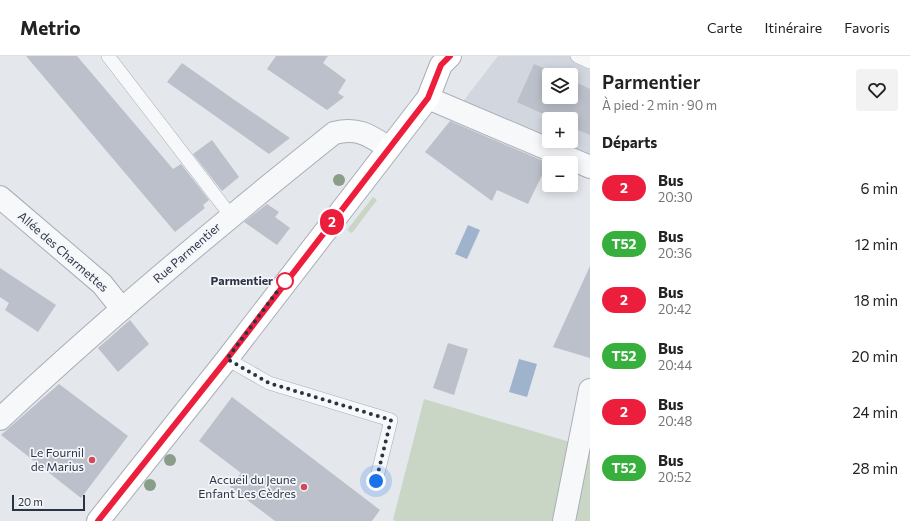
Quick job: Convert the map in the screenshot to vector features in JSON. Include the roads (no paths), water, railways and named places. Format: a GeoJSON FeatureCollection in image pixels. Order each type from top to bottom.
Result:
{"type":"FeatureCollection","features":[{"type":"Feature","properties":{"kind":"main road"},"geometry":{"type":"LineString","coordinates":[[98,521],[227,359],[428,98],[441,65],[450,56]]}},
{"type":"Feature","properties":{"kind":"street"},"geometry":{"type":"LineString","coordinates":[[428,98],[590,167]]}},
{"type":"Feature","properties":{"kind":"street","name":"Rue Parmentier"},"geometry":{"type":"LineString","coordinates":[[0,419],[122,310],[231,216],[334,133],[355,130],[368,134],[389,148]]}},
{"type":"Feature","properties":{"kind":"street","name":"Allée des Charmettes"},"geometry":{"type":"LineString","coordinates":[[0,198],[102,284],[122,310]]}},
{"type":"Feature","properties":{"kind":"street"},"geometry":{"type":"LineString","coordinates":[[564,521],[590,390]]}},
{"type":"Feature","properties":{"kind":"lane"},"geometry":{"type":"LineString","coordinates":[[108,56],[231,216]]}},
{"type":"Feature","properties":{"kind":"lane"},"geometry":{"type":"LineString","coordinates":[[577,56],[590,62]]}},
{"type":"Feature","properties":{"kind":"lane"},"geometry":{"type":"LineString","coordinates":[[227,359],[269,383],[391,420],[376,481]]}},
{"type":"Feature","properties":{"kind":"water"},"geometry":{"type":"Polygon","coordinates":[[[468,225],[480,230],[467,259],[455,254],[468,225]]]}},
{"type":"Feature","properties":{"kind":"water"},"geometry":{"type":"Polygon","coordinates":[[[519,359],[537,364],[527,397],[509,392],[519,359]]]}},
{"type":"Feature","properties":{"kind":"place","name":"Parmentier"},"geometry":{"type":"Point","coordinates":[285,281]}},
{"type":"Feature","properties":{"kind":"place","name":"Le Fournil de Marius"},"geometry":{"type":"Point","coordinates":[92,460]}},
{"type":"Feature","properties":{"kind":"place","name":"Accueil du Jeune Enfant Les Cèdres"},"geometry":{"type":"Point","coordinates":[304,487]}}]}
